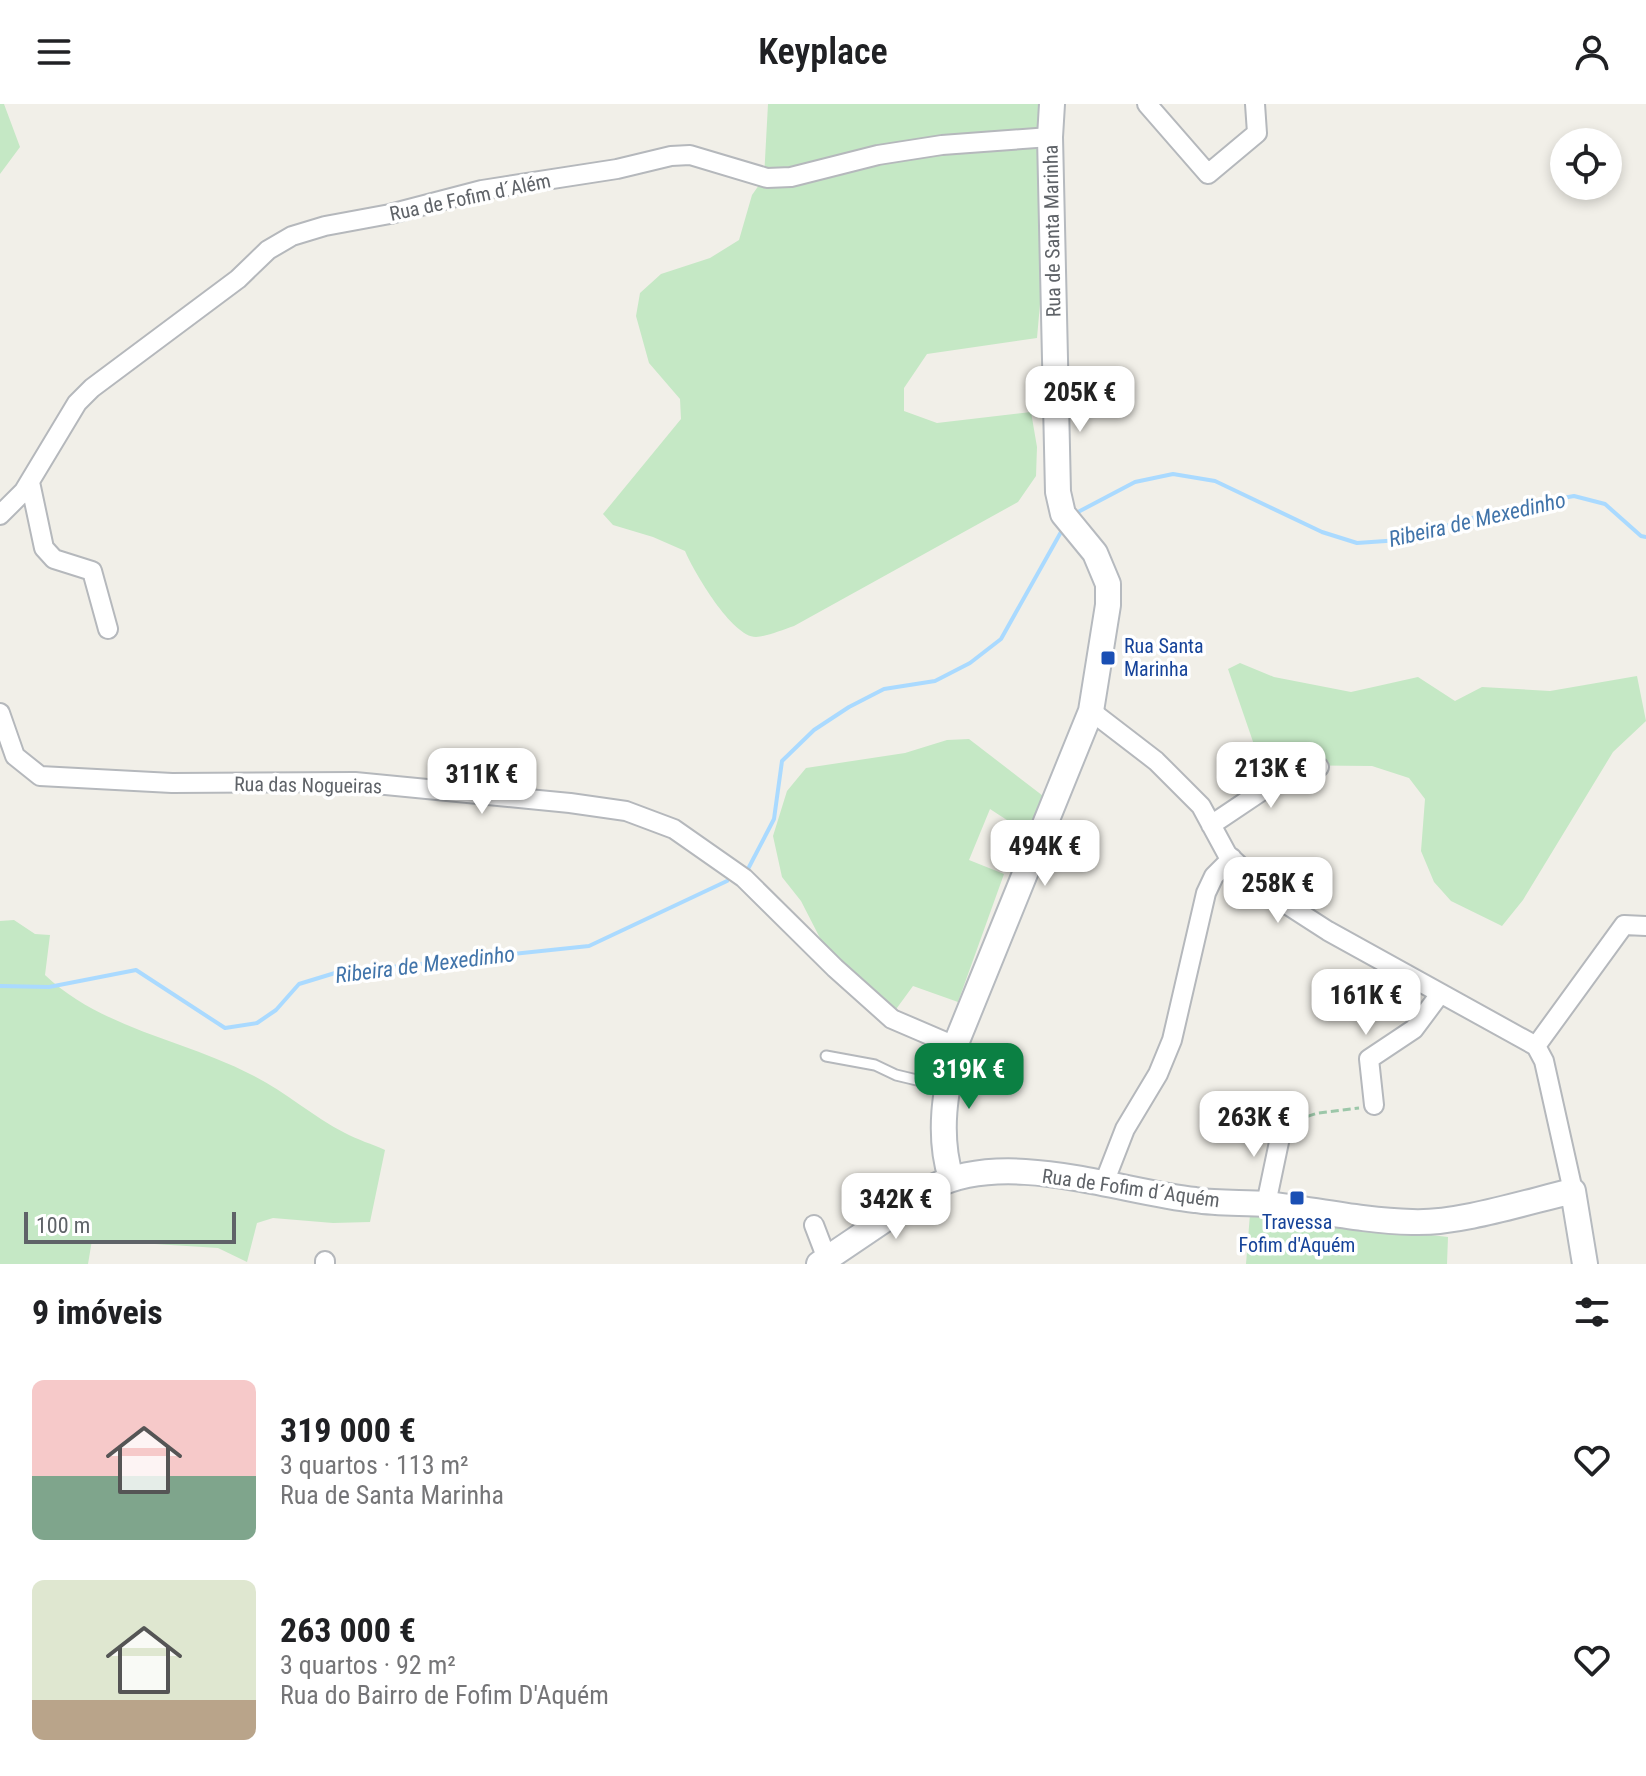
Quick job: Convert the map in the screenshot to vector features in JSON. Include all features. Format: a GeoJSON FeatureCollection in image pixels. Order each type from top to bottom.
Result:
{"type":"FeatureCollection","features":[{"type":"Feature","properties":{"kind":"street","name":"Rua de Santa Marinha"},"geometry":{"type":"LineString","coordinates":[[951,1178],[943,1142],[947,1087],[955,1046],[1091,711],[1108,605],[1108,584],[1095,553],[1063,514],[1058,492],[1050,137],[1052,104]]}},
{"type":"Feature","properties":{"kind":"street"},"geometry":{"type":"LineString","coordinates":[[1147,104],[1208,174],[1257,133],[1255,104]]}},
{"type":"Feature","properties":{"kind":"street","name":"Rua de Fofim d´Além"},"geometry":{"type":"LineString","coordinates":[[0,515],[30,482],[77,403],[92,388],[238,279],[268,250],[292,236],[482,190],[617,169],[671,156],[690,155],[767,178],[791,177],[878,155],[929,147],[1050,137]]}},
{"type":"Feature","properties":{"kind":"street"},"geometry":{"type":"LineString","coordinates":[[30,482],[44,548],[54,559],[92,571],[108,629]]}},
{"type":"Feature","properties":{"kind":"street"},"geometry":{"type":"LineString","coordinates":[[1091,711],[1156,761],[1201,806],[1232,858],[1269,893],[1440,994],[1536,1046],[1544,1061],[1573,1191],[1585,1264]]}},
{"type":"Feature","properties":{"kind":"street","name":"Rua das Nogueiras"},"geometry":{"type":"LineString","coordinates":[[0,713],[15,756],[40,776],[172,783],[355,782],[626,811],[674,829],[744,878],[892,1019],[955,1046]]}},
{"type":"Feature","properties":{"kind":"street"},"geometry":{"type":"LineString","coordinates":[[1211,825],[1287,774],[1319,767]]}},
{"type":"Feature","properties":{"kind":"street"},"geometry":{"type":"LineString","coordinates":[[1104,1183],[1125,1129],[1166,1057],[1182,1004],[1206,893],[1214,876],[1232,858]]}},
{"type":"Feature","properties":{"kind":"street"},"geometry":{"type":"LineString","coordinates":[[1536,1046],[1624,925],[1646,915]]}},
{"type":"Feature","properties":{"kind":"street"},"geometry":{"type":"LineString","coordinates":[[1624,925],[1646,926]]}},
{"type":"Feature","properties":{"kind":"street"},"geometry":{"type":"LineString","coordinates":[[1374,1105],[1369,1059],[1414,1029],[1440,994]]}},
{"type":"Feature","properties":{"kind":"street"},"geometry":{"type":"LineString","coordinates":[[1266,1204],[1283,1123]]}},
{"type":"Feature","properties":{"kind":"street","name":"Rua de Fofim d´Aquém"},"geometry":{"type":"LineString","coordinates":[[814,1225],[823,1261],[951,1178],[985,1172],[1038,1173],[1196,1201],[1266,1204],[1415,1223],[1441,1221],[1573,1191]]}},
{"type":"Feature","properties":{"kind":"lane"},"geometry":{"type":"LineString","coordinates":[[826,1056],[875,1065],[896,1075],[947,1087]]}},
{"type":"Feature","properties":{"kind":"path"},"geometry":{"type":"LineString","coordinates":[[1283,1123],[1302,1116],[1374,1105]]}},
{"type":"Feature","properties":{"kind":"green space"},"geometry":{"type":"Polygon","coordinates":[[[0,104],[4,104],[20,147],[0,174],[0,104]]]}},
{"type":"Feature","properties":{"kind":"green space"},"geometry":{"type":"Polygon","coordinates":[[[768,104],[1040,104],[1040,304],[1037,338],[927,354],[904,388],[904,411],[937,423],[1031,412],[1037,447],[1036,476],[1018,502],[794,626],[756,637],[736,627],[725,615],[685,551],[613,525],[603,514],[681,419],[680,399],[649,363],[636,316],[640,293],[661,274],[710,258],[739,240],[752,195],[764,178],[768,104]]]}},
{"type":"Feature","properties":{"kind":"green space"},"geometry":{"type":"Polygon","coordinates":[[[1240,663],[1274,677],[1351,692],[1418,677],[1455,701],[1482,687],[1550,691],[1637,676],[1646,721],[1613,752],[1523,900],[1502,926],[1451,901],[1434,882],[1421,851],[1425,799],[1409,778],[1372,766],[1261,765],[1228,669],[1240,663]]]}},
{"type":"Feature","properties":{"kind":"green space"},"geometry":{"type":"Polygon","coordinates":[[[969,739],[1047,799],[1027,833],[990,809],[969,860],[1004,874],[958,1002],[913,986],[894,1012],[821,940],[801,901],[782,877],[773,836],[787,791],[806,768],[905,753],[947,740],[969,739]]]}},
{"type":"Feature","properties":{"kind":"green space"},"geometry":{"type":"Polygon","coordinates":[[[14,920],[35,934],[50,935],[45,975],[92,1008],[252,1075],[333,1127],[385,1150],[370,1222],[333,1223],[273,1218],[257,1223],[247,1262],[218,1248],[92,1240],[88,1264],[0,1264],[0,921],[14,920]]]}},
{"type":"Feature","properties":{"kind":"green space"},"geometry":{"type":"Polygon","coordinates":[[[1250,1214],[1448,1237],[1447,1264],[1246,1264],[1250,1214]]]}},
{"type":"Feature","properties":{"kind":"waterway","name":"Ribeira de Mexedinho"},"geometry":{"type":"LineString","coordinates":[[1078,512],[1135,482],[1173,474],[1215,481],[1322,532],[1357,543],[1400,540],[1502,509],[1574,496],[1605,504],[1646,537]]}},
{"type":"Feature","properties":{"kind":"waterway","name":"Ribeira de Mexedinho"},"geometry":{"type":"LineString","coordinates":[[748,869],[774,819],[782,761],[814,730],[849,707],[884,689],[935,681],[970,663],[1001,639],[1061,532]]}},
{"type":"Feature","properties":{"kind":"waterway","name":"Ribeira de Mexedinho"},"geometry":{"type":"LineString","coordinates":[[0,986],[49,987],[136,970],[225,1028],[257,1023],[276,1010],[299,984],[335,973],[589,946],[727,881]]}},
{"type":"Feature","properties":{"kind":"place","name":"Rua Santa Marinha"},"geometry":{"type":"Point","coordinates":[1108,658]}},
{"type":"Feature","properties":{"kind":"place","name":"Travessa Fofim d'Aquém"},"geometry":{"type":"Point","coordinates":[1297,1198]}}]}
